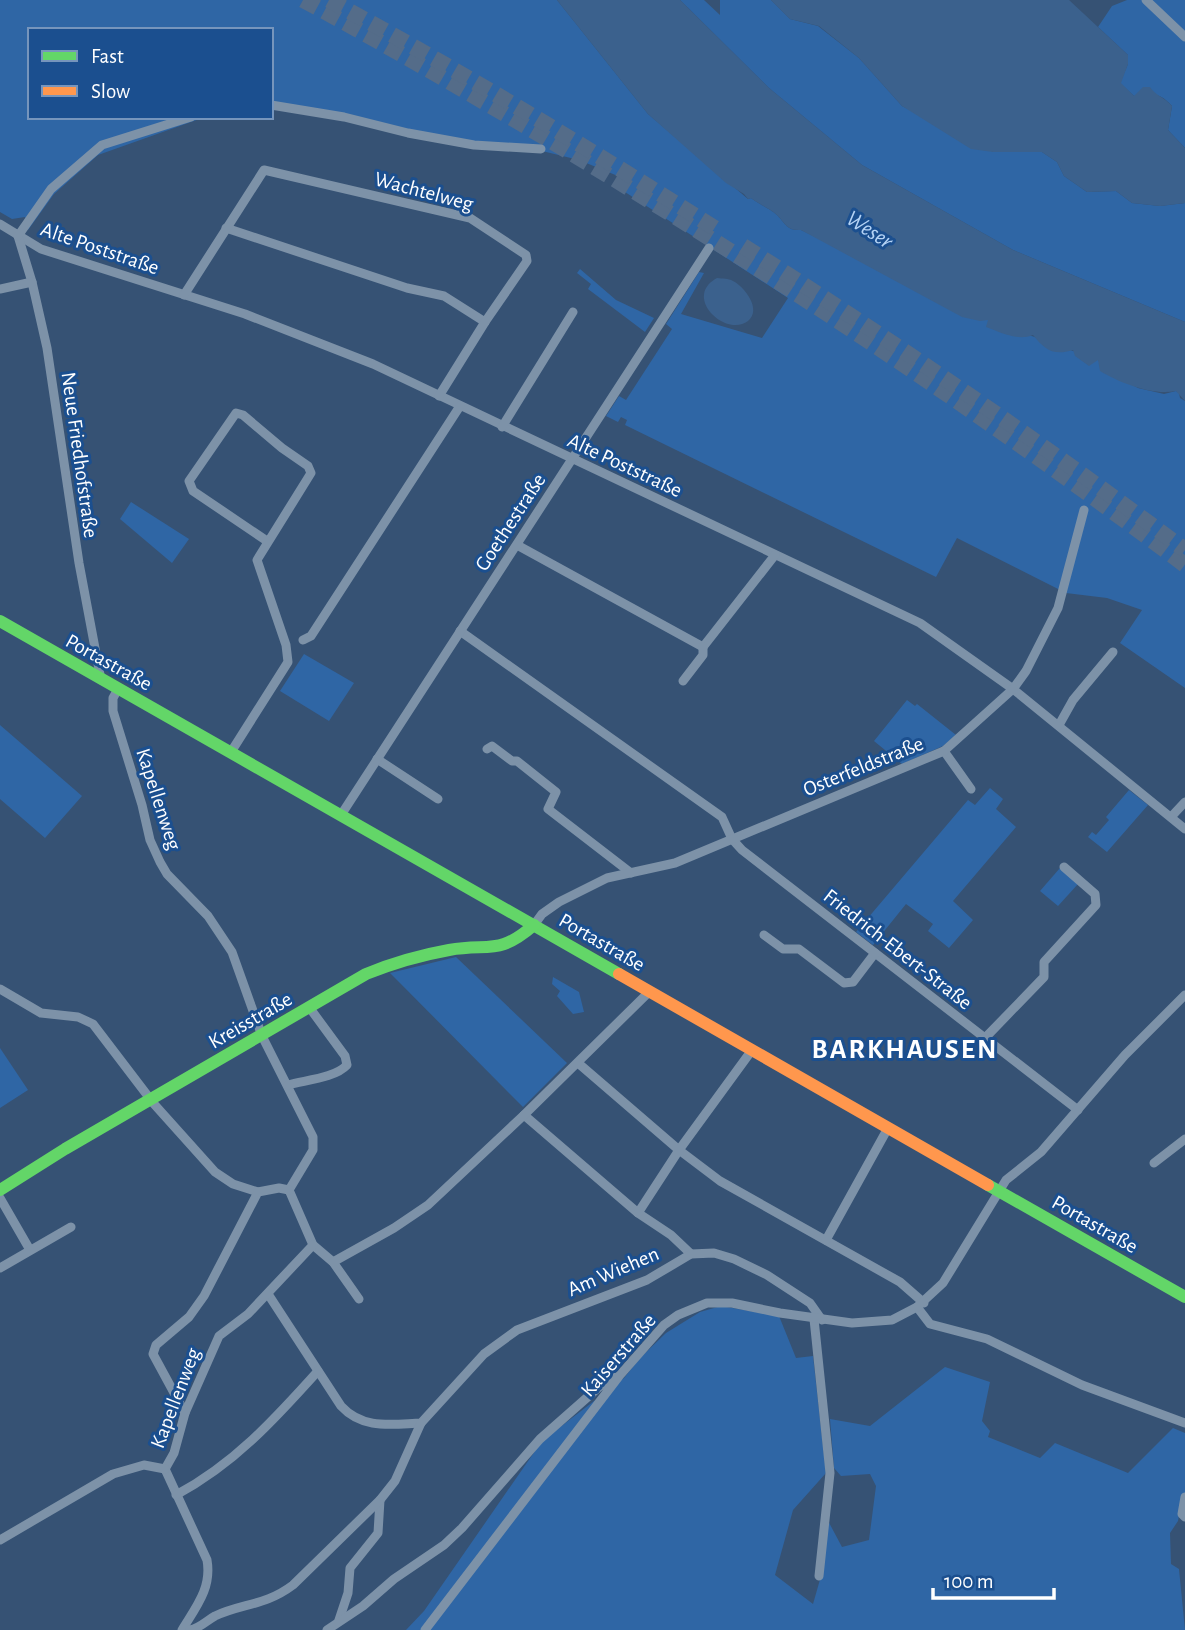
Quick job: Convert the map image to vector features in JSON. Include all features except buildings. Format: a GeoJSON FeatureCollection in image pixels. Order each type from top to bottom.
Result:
{"type":"FeatureCollection","features":[{"type":"Feature","properties":{"kind":"main road","name":"Portastraße"},"geometry":{"type":"LineString","coordinates":[[0,621],[1185,1297]]}},
{"type":"Feature","properties":{"kind":"main road","name":"Kreisstraße"},"geometry":{"type":"LineString","coordinates":[[0,1190],[150,1099],[366,974],[392,963],[453,949],[492,950],[512,944],[534,925]]}},
{"type":"Feature","properties":{"kind":"street"},"geometry":{"type":"LineString","coordinates":[[1146,0],[1185,37]]}},
{"type":"Feature","properties":{"kind":"street"},"geometry":{"type":"LineString","coordinates":[[273,105],[344,117],[408,133],[474,145],[541,149]]}},
{"type":"Feature","properties":{"kind":"street"},"geometry":{"type":"LineString","coordinates":[[18,236],[51,189],[103,145],[185,119]]}},
{"type":"Feature","properties":{"kind":"street","name":"Wachtelweg"},"geometry":{"type":"LineString","coordinates":[[226,228],[264,170],[470,218],[526,255],[527,261],[439,396]]}},
{"type":"Feature","properties":{"kind":"street","name":"Alte Poststraße"},"geometry":{"type":"LineString","coordinates":[[0,224],[41,249],[245,314],[373,364],[920,623],[1013,688],[1185,829]]}},
{"type":"Feature","properties":{"kind":"street"},"geometry":{"type":"LineString","coordinates":[[184,295],[226,228],[407,288],[444,296],[485,322]]}},
{"type":"Feature","properties":{"kind":"street","name":"Neue Friedhofstraße"},"geometry":{"type":"LineString","coordinates":[[18,236],[47,348],[79,563],[102,680]]}},
{"type":"Feature","properties":{"kind":"street","name":"Goethestraße"},"geometry":{"type":"LineString","coordinates":[[341,815],[709,248]]}},
{"type":"Feature","properties":{"kind":"street"},"geometry":{"type":"LineString","coordinates":[[0,289],[32,282]]}},
{"type":"Feature","properties":{"kind":"street"},"geometry":{"type":"LineString","coordinates":[[502,427],[573,312]]}},
{"type":"Feature","properties":{"kind":"street"},"geometry":{"type":"LineString","coordinates":[[303,640],[311,636],[460,406]]}},
{"type":"Feature","properties":{"kind":"street"},"geometry":{"type":"LineString","coordinates":[[231,752],[288,662],[286,645],[257,560],[311,473],[311,469],[243,415],[236,413],[189,485],[193,491],[267,541]]}},
{"type":"Feature","properties":{"kind":"street","name":"Osterfeldstraße"},"geometry":{"type":"LineString","coordinates":[[534,925],[542,914],[559,902],[607,878],[675,863],[944,751],[1013,688],[1033,660],[1058,608],[1084,510]]}},
{"type":"Feature","properties":{"kind":"street"},"geometry":{"type":"LineString","coordinates":[[517,545],[703,647]]}},
{"type":"Feature","properties":{"kind":"street"},"geometry":{"type":"LineString","coordinates":[[683,681],[703,655],[703,647],[775,555]]}},
{"type":"Feature","properties":{"kind":"street","name":"Friedrich-Ebert-Straße"},"geometry":{"type":"LineString","coordinates":[[460,631],[722,817],[742,850],[1077,1110]]}},
{"type":"Feature","properties":{"kind":"street"},"geometry":{"type":"LineString","coordinates":[[1059,725],[1073,700],[1113,652]]}},
{"type":"Feature","properties":{"kind":"street","name":"Kapellenweg"},"geometry":{"type":"LineString","coordinates":[[118,689],[113,698],[113,711],[150,840],[167,874],[208,916],[232,952],[262,1036],[314,1144],[289,1190]]}},
{"type":"Feature","properties":{"kind":"street"},"geometry":{"type":"LineString","coordinates":[[487,749],[492,747],[512,761],[517,761],[556,792],[548,809],[631,873]]}},
{"type":"Feature","properties":{"kind":"street"},"geometry":{"type":"LineString","coordinates":[[944,751],[971,789]]}},
{"type":"Feature","properties":{"kind":"street"},"geometry":{"type":"LineString","coordinates":[[377,759],[438,799]]}},
{"type":"Feature","properties":{"kind":"street"},"geometry":{"type":"LineString","coordinates":[[1171,817],[1185,802]]}},
{"type":"Feature","properties":{"kind":"street"},"geometry":{"type":"LineString","coordinates":[[985,1038],[1044,978],[1044,962],[1096,905],[1095,894],[1065,867]]}},
{"type":"Feature","properties":{"kind":"street"},"geometry":{"type":"LineString","coordinates":[[764,934],[783,949],[799,949],[844,983],[853,982],[875,953]]}},
{"type":"Feature","properties":{"kind":"street"},"geometry":{"type":"LineString","coordinates":[[0,989],[41,1013],[78,1017],[93,1024],[150,1099],[215,1172],[233,1184],[257,1192],[279,1188],[289,1190],[313,1245],[333,1262],[359,1299]]}},
{"type":"Feature","properties":{"kind":"street"},"geometry":{"type":"LineString","coordinates":[[333,1262],[394,1228],[428,1205],[650,991]]}},
{"type":"Feature","properties":{"kind":"street","name":"Kaiserstraße"},"geometry":{"type":"LineString","coordinates":[[425,1630],[620,1375],[664,1325],[686,1311],[707,1303],[732,1303],[852,1323],[880,1323],[900,1317],[920,1305],[948,1275],[998,1190],[1012,1174],[1041,1152],[1125,1055],[1185,995]]}},
{"type":"Feature","properties":{"kind":"street"},"geometry":{"type":"LineString","coordinates":[[288,1086],[323,1078],[342,1071],[347,1065],[345,1056],[309,1007]]}},
{"type":"Feature","properties":{"kind":"street"},"geometry":{"type":"LineString","coordinates":[[638,1213],[679,1150],[752,1050]]}},
{"type":"Feature","properties":{"kind":"street"},"geometry":{"type":"LineString","coordinates":[[578,1063],[679,1150],[720,1181],[900,1282],[920,1305],[930,1324],[987,1339],[1082,1385],[1185,1423]]}},
{"type":"Feature","properties":{"kind":"street"},"geometry":{"type":"LineString","coordinates":[[524,1115],[638,1213],[671,1235],[691,1254]]}},
{"type":"Feature","properties":{"kind":"street"},"geometry":{"type":"LineString","coordinates":[[826,1240],[888,1128]]}},
{"type":"Feature","properties":{"kind":"street"},"geometry":{"type":"LineString","coordinates":[[1154,1163],[1185,1139]]}},
{"type":"Feature","properties":{"kind":"street"},"geometry":{"type":"LineString","coordinates":[[185,1413],[153,1354],[156,1345],[189,1317],[204,1296],[257,1192]]}},
{"type":"Feature","properties":{"kind":"street"},"geometry":{"type":"LineString","coordinates":[[0,1198],[30,1250]]}},
{"type":"Feature","properties":{"kind":"street"},"geometry":{"type":"LineString","coordinates":[[0,1268],[71,1227]]}},
{"type":"Feature","properties":{"kind":"street","name":"Kapellenweg"},"geometry":{"type":"LineString","coordinates":[[182,1630],[206,1589],[209,1575],[206,1560],[165,1469],[174,1453],[185,1413],[219,1336],[248,1314],[313,1245]]}},
{"type":"Feature","properties":{"kind":"street","name":"Am Wiehen"},"geometry":{"type":"LineString","coordinates":[[421,1423],[484,1354],[517,1330],[647,1280],[691,1254],[714,1254],[734,1259],[767,1275],[810,1303],[818,1319]]}},
{"type":"Feature","properties":{"kind":"street"},"geometry":{"type":"LineString","coordinates":[[190,1630],[215,1616],[277,1597],[293,1585],[380,1500],[395,1481],[421,1423],[373,1424],[359,1420],[341,1406],[268,1294]]}},
{"type":"Feature","properties":{"kind":"street"},"geometry":{"type":"LineString","coordinates":[[818,1319],[830,1473],[818,1576]]}},
{"type":"Feature","properties":{"kind":"street"},"geometry":{"type":"LineString","coordinates":[[176,1495],[205,1480],[239,1453],[270,1424],[318,1371]]}},
{"type":"Feature","properties":{"kind":"street"},"geometry":{"type":"LineString","coordinates":[[327,1630],[444,1545],[463,1528],[540,1438],[599,1387],[620,1375]]}},
{"type":"Feature","properties":{"kind":"street"},"geometry":{"type":"LineString","coordinates":[[0,1539],[113,1474],[144,1465],[165,1469]]}},
{"type":"Feature","properties":{"kind":"street"},"geometry":{"type":"LineString","coordinates":[[1185,1497],[1182,1514],[1185,1517]]}},
{"type":"Feature","properties":{"kind":"street"},"geometry":{"type":"LineString","coordinates":[[338,1622],[348,1593],[350,1568],[378,1532],[380,1500]]}},
{"type":"Feature","properties":{"kind":"shaded area"},"geometry":{"type":"Polygon","coordinates":[[[0,0],[557,0],[648,114],[748,199],[751,198],[774,213],[790,228],[801,230],[988,320],[1098,360],[1138,388],[1164,394],[1176,391],[1179,393],[1180,398],[1185,401],[1185,688],[1120,643],[1142,610],[1107,598],[1066,593],[957,538],[936,577],[625,425],[627,420],[621,417],[618,422],[606,416],[619,396],[626,400],[672,329],[666,324],[699,272],[704,273],[681,314],[762,338],[788,298],[625,192],[630,181],[579,160],[542,151],[474,147],[273,106],[273,28],[28,28],[28,119],[199,119],[98,155],[54,194],[28,230],[25,217],[12,219],[0,212],[0,0]]]}},
{"type":"Feature","properties":{"kind":"shaded area"},"geometry":{"type":"Polygon","coordinates":[[[680,0],[704,0],[720,15],[720,0],[771,0],[790,19],[818,26],[859,58],[902,106],[993,152],[1042,152],[1057,162],[1064,176],[1087,192],[1116,191],[1132,203],[1160,206],[1185,203],[1185,322],[1013,250],[862,165],[769,88],[680,0]]]}},
{"type":"Feature","properties":{"kind":"shaded area"},"geometry":{"type":"Polygon","coordinates":[[[1127,0],[1185,0],[1185,148],[1168,130],[1172,106],[1168,101],[1155,95],[1134,96],[1120,83],[1128,64],[1128,55],[1098,27],[1112,6],[1127,0]]]}},
{"type":"Feature","properties":{"kind":"shaded area"},"geometry":{"type":"Polygon","coordinates":[[[580,269],[616,300],[654,318],[645,332],[588,289],[591,284],[577,273],[580,269]]]}},
{"type":"Feature","properties":{"kind":"shaded area"},"geometry":{"type":"Polygon","coordinates":[[[131,502],[189,539],[172,563],[120,519],[131,502]]]}},
{"type":"Feature","properties":{"kind":"shaded area"},"geometry":{"type":"Polygon","coordinates":[[[304,654],[354,683],[329,721],[280,691],[304,654]]]}},
{"type":"Feature","properties":{"kind":"shaded area"},"geometry":{"type":"Polygon","coordinates":[[[907,700],[915,706],[917,704],[956,735],[943,746],[902,764],[874,741],[907,700]]]}},
{"type":"Feature","properties":{"kind":"shaded area"},"geometry":{"type":"Polygon","coordinates":[[[0,725],[82,796],[45,838],[0,799],[0,725]]]}},
{"type":"Feature","properties":{"kind":"shaded area"},"geometry":{"type":"Polygon","coordinates":[[[990,788],[1003,799],[996,809],[1016,827],[953,901],[973,920],[949,948],[928,931],[933,924],[906,904],[873,945],[856,932],[968,800],[975,805],[990,788]]]}},
{"type":"Feature","properties":{"kind":"shaded area"},"geometry":{"type":"Polygon","coordinates":[[[1129,790],[1148,805],[1107,852],[1088,837],[1092,832],[1096,835],[1109,820],[1106,817],[1129,790]]]}},
{"type":"Feature","properties":{"kind":"shaded area"},"geometry":{"type":"Polygon","coordinates":[[[1060,868],[1078,884],[1058,906],[1040,891],[1060,868]]]}},
{"type":"Feature","properties":{"kind":"shaded area"},"geometry":{"type":"Polygon","coordinates":[[[456,957],[567,1063],[523,1107],[390,973],[456,957]]]}},
{"type":"Feature","properties":{"kind":"shaded area"},"geometry":{"type":"Polygon","coordinates":[[[553,977],[579,992],[584,1012],[573,1014],[557,996],[560,991],[552,984],[553,977]]]}},
{"type":"Feature","properties":{"kind":"shaded area"},"geometry":{"type":"Polygon","coordinates":[[[0,1048],[28,1090],[0,1108],[0,1048]]]}},
{"type":"Feature","properties":{"kind":"shaded area"},"geometry":{"type":"Polygon","coordinates":[[[721,1306],[779,1316],[796,1358],[813,1356],[826,1473],[793,1510],[775,1575],[813,1604],[821,1576],[826,1517],[842,1547],[869,1540],[876,1486],[870,1474],[841,1476],[834,1468],[830,1419],[870,1426],[945,1367],[990,1382],[982,1421],[990,1431],[988,1437],[1040,1458],[1055,1443],[1128,1473],[1173,1428],[1185,1433],[1185,1504],[1181,1504],[1178,1521],[1170,1533],[1171,1564],[1179,1569],[1185,1630],[406,1630],[424,1611],[542,1441],[624,1378],[666,1333],[700,1312],[721,1306]]]}},
{"type":"Feature","properties":{"kind":"water","name":"Weser"},"geometry":{"type":"Polygon","coordinates":[[[557,0],[680,0],[769,88],[862,165],[1013,250],[1185,322],[1185,401],[1176,391],[1157,392],[1117,380],[1100,371],[1098,360],[1089,366],[1075,356],[1073,350],[1055,352],[1042,345],[1033,335],[1010,336],[986,327],[988,320],[962,317],[801,230],[790,228],[774,213],[726,183],[648,114],[557,0]]]}},
{"type":"Feature","properties":{"kind":"water"},"geometry":{"type":"Polygon","coordinates":[[[771,0],[1069,0],[1128,55],[1128,64],[1121,83],[1134,96],[1143,87],[1150,87],[1172,106],[1168,130],[1185,148],[1185,203],[1160,206],[1132,203],[1116,191],[1087,192],[1064,176],[1057,162],[1042,152],[971,149],[902,106],[859,58],[819,26],[790,19],[771,0]]]}},
{"type":"Feature","properties":{"kind":"water"},"geometry":{"type":"Polygon","coordinates":[[[717,278],[733,281],[747,293],[753,305],[752,316],[748,321],[739,325],[729,324],[711,313],[704,295],[707,286],[717,278]]]}},
{"type":"Feature","properties":{"kind":"tunnel"},"geometry":{"type":"LineString","coordinates":[[303,0],[510,117],[769,276],[938,388],[1185,565]]}},
{"type":"Feature","properties":{"kind":"tunnel"},"geometry":{"type":"LineString","coordinates":[[329,0],[527,113],[721,232]]}},
{"type":"Feature","properties":{"kind":"tunnel"},"geometry":{"type":"LineString","coordinates":[[743,246],[967,394],[1185,550]]}},
{"type":"Feature","properties":{"kind":"traffic: fast"},"geometry":{"type":"LineString","coordinates":[[0,621],[619,974]]}},
{"type":"Feature","properties":{"kind":"traffic: fast"},"geometry":{"type":"LineString","coordinates":[[0,1190],[65,1149],[366,974],[439,952],[502,945],[522,935],[534,925]]}},
{"type":"Feature","properties":{"kind":"traffic: fast"},"geometry":{"type":"LineString","coordinates":[[988,1185],[1185,1297]]}},
{"type":"Feature","properties":{"kind":"traffic: slow"},"geometry":{"type":"LineString","coordinates":[[619,974],[988,1185]]}},
{"type":"Feature","properties":{"kind":"district","name":"BARKHAUSEN"},"geometry":{"type":"Point","coordinates":[905,1048]}}]}
